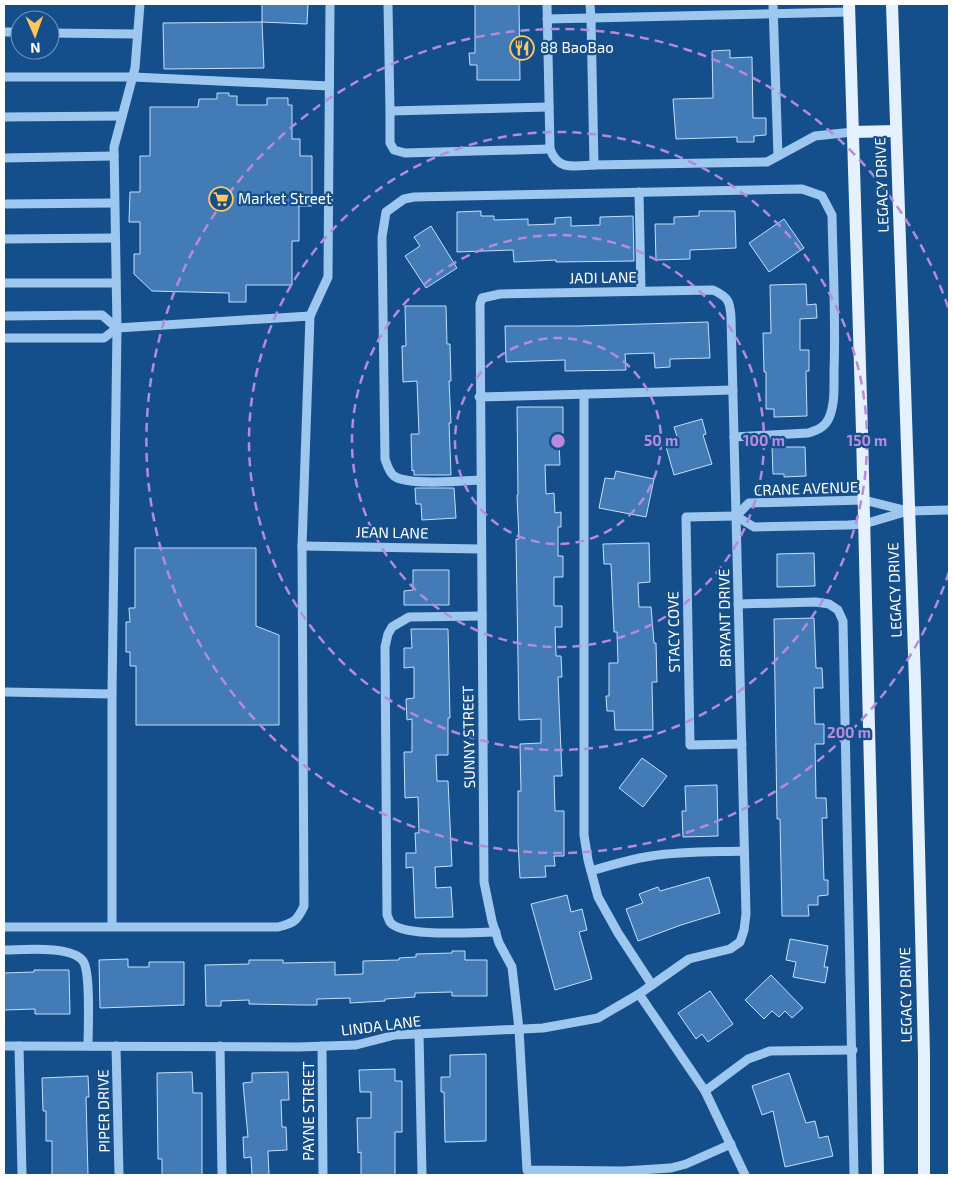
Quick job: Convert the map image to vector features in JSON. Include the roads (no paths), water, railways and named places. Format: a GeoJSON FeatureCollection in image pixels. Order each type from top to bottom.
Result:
{"type":"FeatureCollection","features":[{"type":"Feature","properties":{"kind":"main road","name":"LEGACY DRIVE"},"geometry":{"type":"LineString","coordinates":[[892,4],[915,683],[924,1175]]}},
{"type":"Feature","properties":{"kind":"main road","name":"LEGACY DRIVE"},"geometry":{"type":"LineString","coordinates":[[849,8],[864,500],[878,1175]]}},
{"type":"Feature","properties":{"kind":"main road"},"geometry":{"type":"LineString","coordinates":[[853,132],[896,131]]}},
{"type":"Feature","properties":{"kind":"street"},"geometry":{"type":"LineString","coordinates":[[112,927],[112,694],[117,328],[114,156],[115,138],[133,77],[140,4]]}},
{"type":"Feature","properties":{"kind":"street"},"geometry":{"type":"LineString","coordinates":[[4,927],[278,927],[292,924],[300,916],[304,906],[302,546],[310,316],[328,277],[330,4]]}},
{"type":"Feature","properties":{"kind":"street"},"geometry":{"type":"LineString","coordinates":[[388,4],[390,143],[394,150],[405,153],[550,148]]}},
{"type":"Feature","properties":{"kind":"street"},"geometry":{"type":"LineString","coordinates":[[546,4],[550,148],[553,158],[565,166],[768,162],[815,136],[853,132]]}},
{"type":"Feature","properties":{"kind":"street"},"geometry":{"type":"LineString","coordinates":[[590,4],[594,165]]}},
{"type":"Feature","properties":{"kind":"street"},"geometry":{"type":"LineString","coordinates":[[773,4],[778,156]]}},
{"type":"Feature","properties":{"kind":"street"},"geometry":{"type":"LineString","coordinates":[[547,19],[773,14],[849,8]]}},
{"type":"Feature","properties":{"kind":"street"},"geometry":{"type":"LineString","coordinates":[[60,33],[137,34]]}},
{"type":"Feature","properties":{"kind":"street"},"geometry":{"type":"LineString","coordinates":[[4,77],[133,77],[329,86]]}},
{"type":"Feature","properties":{"kind":"street"},"geometry":{"type":"LineString","coordinates":[[390,111],[549,106]]}},
{"type":"Feature","properties":{"kind":"street"},"geometry":{"type":"LineString","coordinates":[[4,117],[122,116]]}},
{"type":"Feature","properties":{"kind":"street"},"geometry":{"type":"LineString","coordinates":[[4,158],[114,156]]}},
{"type":"Feature","properties":{"kind":"street"},"geometry":{"type":"LineString","coordinates":[[480,480],[409,480],[394,476],[385,459],[382,237],[386,212],[404,199],[414,197],[802,189],[822,196],[832,214],[835,347],[833,402],[830,415],[820,429],[808,433],[734,437]]}},
{"type":"Feature","properties":{"kind":"street"},"geometry":{"type":"LineString","coordinates":[[639,192],[641,291]]}},
{"type":"Feature","properties":{"kind":"street"},"geometry":{"type":"LineString","coordinates":[[4,204],[114,203]]}},
{"type":"Feature","properties":{"kind":"street"},"geometry":{"type":"LineString","coordinates":[[4,239],[115,238]]}},
{"type":"Feature","properties":{"kind":"street"},"geometry":{"type":"LineString","coordinates":[[4,283],[116,283]]}},
{"type":"Feature","properties":{"kind":"street","name":"JADI LANE"},"geometry":{"type":"LineString","coordinates":[[482,298],[500,294],[713,290],[724,295]]}},
{"type":"Feature","properties":{"kind":"street","name":"BRYANT DRIVE"},"geometry":{"type":"LineString","coordinates":[[724,295],[730,304],[742,744],[746,914],[740,942]]}},
{"type":"Feature","properties":{"kind":"street","name":"SUNNY STREET"},"geometry":{"type":"LineString","coordinates":[[482,298],[478,310],[484,882],[499,943],[512,967],[520,1029],[528,1170],[623,1171],[671,1168],[686,1164],[731,1144]]}},
{"type":"Feature","properties":{"kind":"street"},"geometry":{"type":"LineString","coordinates":[[4,316],[102,316],[117,328]]}},
{"type":"Feature","properties":{"kind":"street"},"geometry":{"type":"LineString","coordinates":[[4,338],[104,338],[117,328],[310,316]]}},
{"type":"Feature","properties":{"kind":"street"},"geometry":{"type":"LineString","coordinates":[[479,397],[733,390]]}},
{"type":"Feature","properties":{"kind":"street"},"geometry":{"type":"LineString","coordinates":[[584,394],[584,835],[598,897],[618,933],[652,985]]}},
{"type":"Feature","properties":{"kind":"street","name":"CRANE AVENUE"},"geometry":{"type":"LineString","coordinates":[[908,511],[864,500],[749,503],[736,516],[754,527],[864,524],[908,511],[949,510]]}},
{"type":"Feature","properties":{"kind":"street","name":"STACY COVE"},"geometry":{"type":"LineString","coordinates":[[736,516],[686,517],[690,745],[742,744]]}},
{"type":"Feature","properties":{"kind":"street","name":"JEAN LANE"},"geometry":{"type":"LineString","coordinates":[[302,546],[481,549]]}},
{"type":"Feature","properties":{"kind":"street"},"geometry":{"type":"LineString","coordinates":[[738,604],[816,602],[829,604],[838,610],[843,621],[854,1175]]}},
{"type":"Feature","properties":{"kind":"street"},"geometry":{"type":"LineString","coordinates":[[482,616],[409,617],[392,627],[388,634],[385,648],[387,915],[390,923],[420,933],[496,932]]}},
{"type":"Feature","properties":{"kind":"street"},"geometry":{"type":"LineString","coordinates":[[4,692],[112,694]]}},
{"type":"Feature","properties":{"kind":"street"},"geometry":{"type":"LineString","coordinates":[[591,871],[652,856],[687,852],[744,851]]}},
{"type":"Feature","properties":{"kind":"street","name":"LINDA LANE"},"geometry":{"type":"LineString","coordinates":[[4,1046],[356,1045],[395,1035],[543,1028],[598,1018],[639,994],[689,959],[730,949],[740,942]]}},
{"type":"Feature","properties":{"kind":"street"},"geometry":{"type":"LineString","coordinates":[[4,950],[64,952],[77,956],[84,962],[87,975],[88,1046]]}},
{"type":"Feature","properties":{"kind":"street"},"geometry":{"type":"LineString","coordinates":[[639,994],[705,1091],[744,1175]]}},
{"type":"Feature","properties":{"kind":"street"},"geometry":{"type":"LineString","coordinates":[[419,1034],[422,1175]]}},
{"type":"Feature","properties":{"kind":"street"},"geometry":{"type":"LineString","coordinates":[[20,1046],[22,1175]]}},
{"type":"Feature","properties":{"kind":"street","name":"PIPER DRIVE"},"geometry":{"type":"LineString","coordinates":[[116,1046],[119,1175]]}},
{"type":"Feature","properties":{"kind":"street"},"geometry":{"type":"LineString","coordinates":[[220,1046],[222,1175]]}},
{"type":"Feature","properties":{"kind":"street","name":"PAYNE STREET"},"geometry":{"type":"LineString","coordinates":[[322,1046],[323,1175]]}},
{"type":"Feature","properties":{"kind":"street"},"geometry":{"type":"LineString","coordinates":[[705,1091],[748,1059],[770,1051],[853,1050]]}},
{"type":"Feature","properties":{"kind":"place","name":"88 BaoBao"},"geometry":{"type":"Point","coordinates":[522,48]}},
{"type":"Feature","properties":{"kind":"place","name":"Market Street"},"geometry":{"type":"Point","coordinates":[221,199]}}]}
